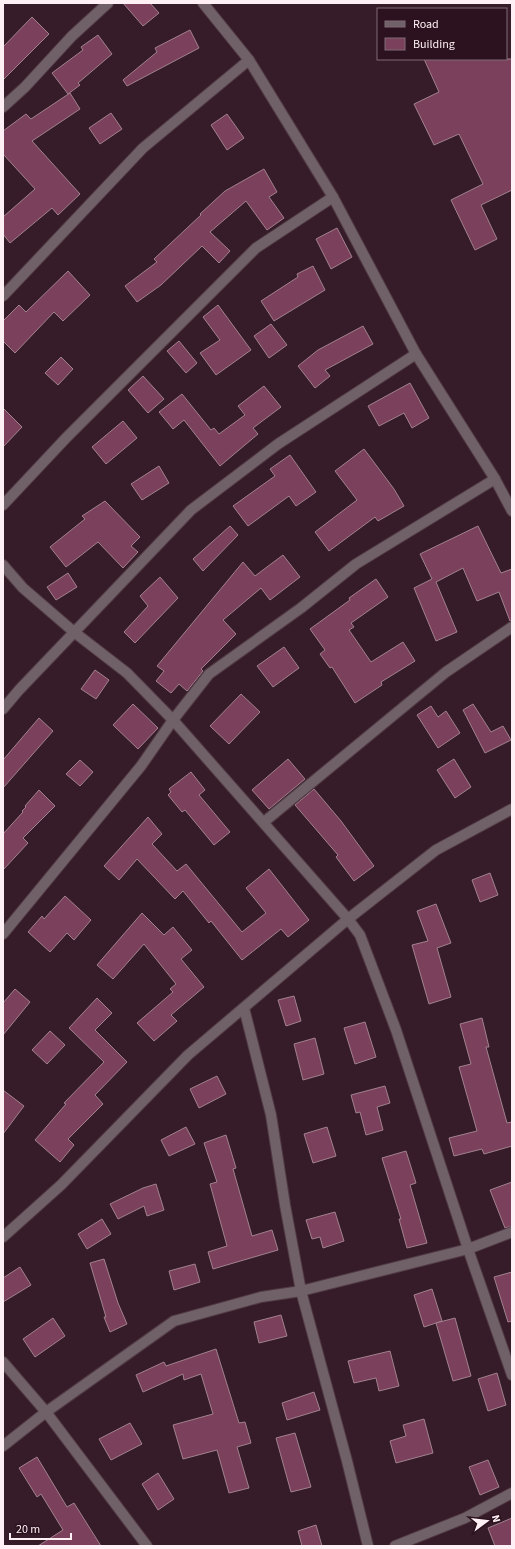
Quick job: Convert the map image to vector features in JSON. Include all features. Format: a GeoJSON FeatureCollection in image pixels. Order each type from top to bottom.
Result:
{"type":"FeatureCollection","features":[{"type":"Feature","properties":{"kind":"street"},"geometry":{"type":"LineString","coordinates":[[3,106],[25,87],[72,36],[108,3]]}},
{"type":"Feature","properties":{"kind":"street"},"geometry":{"type":"LineString","coordinates":[[203,3],[248,60],[333,197],[416,354],[495,479],[512,511]]}},
{"type":"Feature","properties":{"kind":"street"},"geometry":{"type":"LineString","coordinates":[[3,296],[143,148],[248,60]]}},
{"type":"Feature","properties":{"kind":"street"},"geometry":{"type":"LineString","coordinates":[[3,505],[66,438],[256,248],[333,197]]}},
{"type":"Feature","properties":{"kind":"street"},"geometry":{"type":"LineString","coordinates":[[3,709],[103,601],[191,510],[278,444],[416,354]]}},
{"type":"Feature","properties":{"kind":"street"},"geometry":{"type":"LineString","coordinates":[[3,934],[140,766],[173,720],[209,674],[302,608],[356,564],[495,479]]}},
{"type":"Feature","properties":{"kind":"street"},"geometry":{"type":"LineString","coordinates":[[3,565],[23,588],[74,632],[127,673],[173,720],[264,822],[348,919],[360,935],[396,1030],[468,1249],[512,1375]]}},
{"type":"Feature","properties":{"kind":"street"},"geometry":{"type":"LineString","coordinates":[[264,822],[446,672],[512,627]]}},
{"type":"Feature","properties":{"kind":"street"},"geometry":{"type":"LineString","coordinates":[[3,1237],[61,1185],[188,1055],[348,919],[436,850],[512,810]]}},
{"type":"Feature","properties":{"kind":"street"},"geometry":{"type":"LineString","coordinates":[[244,1008],[271,1115],[285,1205],[301,1291],[347,1461],[368,1546]]}},
{"type":"Feature","properties":{"kind":"street"},"geometry":{"type":"LineString","coordinates":[[3,1446],[46,1412],[174,1322],[261,1297],[301,1291],[468,1249],[512,1232]]}},
{"type":"Feature","properties":{"kind":"street"},"geometry":{"type":"LineString","coordinates":[[3,1362],[46,1412],[147,1546]]}},
{"type":"Feature","properties":{"kind":"street"},"geometry":{"type":"LineString","coordinates":[[395,1546],[465,1518],[512,1493]]}},
{"type":"Feature","properties":{"kind":"building"},"geometry":{"type":"Polygon","coordinates":[[[123,3],[150,3],[159,13],[143,26],[123,3]]]}},
{"type":"Feature","properties":{"kind":"building"},"geometry":{"type":"Polygon","coordinates":[[[32,17],[49,34],[3,80],[3,47],[32,17]]]}},
{"type":"Feature","properties":{"kind":"building"},"geometry":{"type":"Polygon","coordinates":[[[190,30],[199,48],[127,86],[123,80],[157,52],[155,48],[190,30]]]}},
{"type":"Feature","properties":{"kind":"building"},"geometry":{"type":"Polygon","coordinates":[[[98,35],[112,54],[78,83],[80,85],[68,94],[52,73],[83,50],[81,47],[98,35]]]}},
{"type":"Feature","properties":{"kind":"building"},"geometry":{"type":"Polygon","coordinates":[[[512,59],[512,190],[481,205],[497,239],[475,250],[451,200],[483,184],[459,134],[434,145],[414,104],[439,92],[424,60],[512,59]]]}},
{"type":"Feature","properties":{"kind":"building"},"geometry":{"type":"Polygon","coordinates":[[[70,93],[80,109],[32,141],[80,194],[58,215],[52,208],[10,243],[3,234],[3,217],[35,189],[3,154],[3,131],[26,114],[31,119],[70,93]]]}},
{"type":"Feature","properties":{"kind":"building"},"geometry":{"type":"Polygon","coordinates":[[[111,113],[122,129],[100,144],[89,128],[111,113]]]}},
{"type":"Feature","properties":{"kind":"building"},"geometry":{"type":"Polygon","coordinates":[[[227,114],[244,138],[227,150],[211,125],[227,114]]]}},
{"type":"Feature","properties":{"kind":"building"},"geometry":{"type":"Polygon","coordinates":[[[264,169],[277,192],[269,197],[284,218],[267,230],[246,201],[210,232],[230,251],[219,263],[202,246],[161,285],[137,302],[125,286],[157,262],[154,259],[225,191],[264,169]]]}},
{"type":"Feature","properties":{"kind":"building"},"geometry":{"type":"Polygon","coordinates":[[[337,228],[352,257],[331,269],[316,239],[337,228]]]}},
{"type":"Feature","properties":{"kind":"building"},"geometry":{"type":"Polygon","coordinates":[[[313,266],[325,290],[274,321],[261,301],[298,277],[297,274],[313,266]]]}},
{"type":"Feature","properties":{"kind":"building"},"geometry":{"type":"Polygon","coordinates":[[[68,271],[90,295],[63,321],[54,312],[15,353],[3,341],[3,321],[19,305],[26,312],[68,271]]]}},
{"type":"Feature","properties":{"kind":"building"},"geometry":{"type":"Polygon","coordinates":[[[218,305],[251,350],[216,375],[200,353],[220,340],[203,317],[218,305]]]}},
{"type":"Feature","properties":{"kind":"building"},"geometry":{"type":"Polygon","coordinates":[[[271,324],[287,345],[269,358],[254,336],[271,324]]]}},
{"type":"Feature","properties":{"kind":"building"},"geometry":{"type":"Polygon","coordinates":[[[363,326],[373,344],[325,370],[330,376],[315,388],[298,366],[318,350],[363,326]]]}},
{"type":"Feature","properties":{"kind":"building"},"geometry":{"type":"Polygon","coordinates":[[[179,341],[197,363],[186,373],[167,351],[179,341]]]}},
{"type":"Feature","properties":{"kind":"building"},"geometry":{"type":"Polygon","coordinates":[[[61,357],[73,369],[58,385],[45,373],[61,357]]]}},
{"type":"Feature","properties":{"kind":"building"},"geometry":{"type":"Polygon","coordinates":[[[143,376],[164,399],[148,413],[128,390],[143,376]]]}},
{"type":"Feature","properties":{"kind":"building"},"geometry":{"type":"Polygon","coordinates":[[[410,383],[429,418],[412,428],[404,413],[379,426],[368,406],[410,383]]]}},
{"type":"Feature","properties":{"kind":"building"},"geometry":{"type":"Polygon","coordinates":[[[264,386],[281,407],[253,428],[258,434],[220,466],[184,420],[173,429],[159,412],[182,394],[211,430],[214,428],[219,434],[245,415],[238,406],[264,386]]]}},
{"type":"Feature","properties":{"kind":"building"},"geometry":{"type":"Polygon","coordinates":[[[3,408],[22,427],[3,447],[3,408]]]}},
{"type":"Feature","properties":{"kind":"building"},"geometry":{"type":"Polygon","coordinates":[[[123,421],[137,438],[106,464],[92,447],[123,421]]]}},
{"type":"Feature","properties":{"kind":"building"},"geometry":{"type":"Polygon","coordinates":[[[364,449],[394,489],[404,506],[378,521],[375,517],[329,551],[315,532],[357,500],[335,471],[364,449]]]}},
{"type":"Feature","properties":{"kind":"building"},"geometry":{"type":"Polygon","coordinates":[[[290,455],[316,492],[296,506],[289,496],[248,526],[233,506],[275,476],[270,469],[290,455]]]}},
{"type":"Feature","properties":{"kind":"building"},"geometry":{"type":"Polygon","coordinates":[[[159,466],[169,483],[142,500],[131,484],[159,466]]]}},
{"type":"Feature","properties":{"kind":"building"},"geometry":{"type":"Polygon","coordinates":[[[105,501],[140,537],[131,546],[138,552],[123,568],[98,542],[66,567],[50,547],[85,519],[82,516],[105,501]]]}},
{"type":"Feature","properties":{"kind":"building"},"geometry":{"type":"Polygon","coordinates":[[[230,526],[238,535],[203,571],[193,559],[230,526]]]}},
{"type":"Feature","properties":{"kind":"building"},"geometry":{"type":"Polygon","coordinates":[[[478,526],[501,573],[512,569],[512,621],[510,621],[499,592],[477,601],[463,568],[436,582],[457,632],[436,641],[414,588],[432,579],[420,554],[478,526]]]}},
{"type":"Feature","properties":{"kind":"building"},"geometry":{"type":"Polygon","coordinates":[[[283,555],[300,577],[270,600],[261,588],[223,620],[236,634],[201,669],[203,671],[187,691],[179,684],[171,693],[156,681],[164,671],[157,666],[243,562],[255,576],[283,555]]]}},
{"type":"Feature","properties":{"kind":"building"},"geometry":{"type":"Polygon","coordinates":[[[68,573],[77,587],[56,600],[47,587],[68,573]]]}},
{"type":"Feature","properties":{"kind":"building"},"geometry":{"type":"Polygon","coordinates":[[[160,577],[178,598],[135,643],[124,632],[148,606],[140,596],[160,577]]]}},
{"type":"Feature","properties":{"kind":"building"},"geometry":{"type":"Polygon","coordinates":[[[376,579],[388,597],[351,623],[354,627],[349,630],[371,662],[403,642],[415,661],[381,682],[382,685],[355,703],[332,667],[330,668],[320,654],[325,650],[310,629],[376,579]]]}},
{"type":"Feature","properties":{"kind":"building"},"geometry":{"type":"Polygon","coordinates":[[[284,647],[299,668],[273,687],[257,666],[284,647]]]}},
{"type":"Feature","properties":{"kind":"building"},"geometry":{"type":"Polygon","coordinates":[[[95,670],[109,680],[96,699],[81,689],[95,670]]]}},
{"type":"Feature","properties":{"kind":"building"},"geometry":{"type":"Polygon","coordinates":[[[241,694],[260,712],[229,744],[210,726],[241,694]]]}},
{"type":"Feature","properties":{"kind":"building"},"geometry":{"type":"Polygon","coordinates":[[[133,704],[158,728],[138,749],[113,725],[133,704]]]}},
{"type":"Feature","properties":{"kind":"building"},"geometry":{"type":"Polygon","coordinates":[[[473,704],[491,732],[503,726],[511,740],[485,753],[463,710],[473,704]]]}},
{"type":"Feature","properties":{"kind":"building"},"geometry":{"type":"Polygon","coordinates":[[[431,706],[438,717],[446,711],[460,733],[438,748],[417,715],[431,706]]]}},
{"type":"Feature","properties":{"kind":"building"},"geometry":{"type":"Polygon","coordinates":[[[39,718],[53,731],[3,788],[3,760],[39,718]]]}},
{"type":"Feature","properties":{"kind":"building"},"geometry":{"type":"Polygon","coordinates":[[[288,759],[305,779],[269,809],[252,790],[288,759]]]}},
{"type":"Feature","properties":{"kind":"building"},"geometry":{"type":"Polygon","coordinates":[[[454,759],[471,787],[455,798],[437,770],[454,759]]]}},
{"type":"Feature","properties":{"kind":"building"},"geometry":{"type":"Polygon","coordinates":[[[80,760],[93,772],[80,786],[66,774],[80,760]]]}},
{"type":"Feature","properties":{"kind":"building"},"geometry":{"type":"Polygon","coordinates":[[[191,772],[205,790],[199,795],[230,832],[214,845],[185,810],[182,812],[168,795],[171,792],[169,789],[191,772]]]}},
{"type":"Feature","properties":{"kind":"building"},"geometry":{"type":"Polygon","coordinates":[[[314,789],[341,821],[374,866],[354,881],[336,857],[338,855],[295,805],[314,789]]]}},
{"type":"Feature","properties":{"kind":"building"},"geometry":{"type":"Polygon","coordinates":[[[39,790],[55,806],[23,838],[28,843],[3,870],[3,834],[23,812],[22,811],[26,807],[25,806],[39,790]]]}},
{"type":"Feature","properties":{"kind":"building"},"geometry":{"type":"Polygon","coordinates":[[[148,817],[162,834],[152,844],[177,871],[186,864],[242,932],[266,913],[246,888],[269,869],[309,920],[288,937],[281,929],[242,960],[211,921],[209,923],[183,891],[175,899],[137,859],[119,880],[104,866],[148,817]]]}},
{"type":"Feature","properties":{"kind":"building"},"geometry":{"type":"Polygon","coordinates":[[[490,873],[498,895],[480,902],[472,880],[490,873]]]}},
{"type":"Feature","properties":{"kind":"building"},"geometry":{"type":"Polygon","coordinates":[[[65,896],[91,920],[74,940],[67,933],[50,952],[28,932],[42,916],[44,919],[65,896]]]}},
{"type":"Feature","properties":{"kind":"building"},"geometry":{"type":"Polygon","coordinates":[[[436,904],[451,943],[437,948],[451,997],[429,1004],[412,945],[428,941],[417,911],[436,904]]]}},
{"type":"Feature","properties":{"kind":"building"},"geometry":{"type":"Polygon","coordinates":[[[142,913],[164,935],[173,927],[192,950],[181,959],[204,987],[171,1015],[177,1021],[154,1041],[137,1023],[173,992],[170,989],[176,984],[144,944],[113,979],[97,965],[142,913]]]}},
{"type":"Feature","properties":{"kind":"building"},"geometry":{"type":"Polygon","coordinates":[[[15,989],[30,1002],[3,1035],[3,1003],[15,989]]]}},
{"type":"Feature","properties":{"kind":"building"},"geometry":{"type":"Polygon","coordinates":[[[294,996],[301,1021],[286,1026],[278,1000],[294,996]]]}},
{"type":"Feature","properties":{"kind":"building"},"geometry":{"type":"Polygon","coordinates":[[[97,998],[112,1013],[95,1030],[127,1062],[95,1095],[103,1104],[68,1139],[74,1145],[60,1162],[35,1140],[66,1104],[64,1103],[104,1062],[69,1028],[97,998]]]}},
{"type":"Feature","properties":{"kind":"building"},"geometry":{"type":"Polygon","coordinates":[[[482,1018],[489,1047],[486,1047],[507,1123],[512,1122],[512,1146],[484,1154],[482,1149],[454,1156],[449,1138],[477,1131],[459,1067],[471,1064],[460,1024],[482,1018]]]}},
{"type":"Feature","properties":{"kind":"building"},"geometry":{"type":"Polygon","coordinates":[[[365,1022],[376,1057],[355,1064],[344,1028],[365,1022]]]}},
{"type":"Feature","properties":{"kind":"building"},"geometry":{"type":"Polygon","coordinates":[[[50,1031],[65,1045],[47,1064],[32,1050],[50,1031]]]}},
{"type":"Feature","properties":{"kind":"building"},"geometry":{"type":"Polygon","coordinates":[[[315,1038],[324,1074],[303,1080],[294,1044],[315,1038]]]}},
{"type":"Feature","properties":{"kind":"building"},"geometry":{"type":"Polygon","coordinates":[[[217,1076],[226,1094],[199,1108],[190,1089],[217,1076]]]}},
{"type":"Feature","properties":{"kind":"building"},"geometry":{"type":"Polygon","coordinates":[[[385,1086],[390,1103],[377,1107],[383,1130],[366,1135],[360,1112],[356,1113],[351,1095],[385,1086]]]}},
{"type":"Feature","properties":{"kind":"building"},"geometry":{"type":"Polygon","coordinates":[[[3,1090],[24,1106],[3,1134],[3,1090]]]}},
{"type":"Feature","properties":{"kind":"building"},"geometry":{"type":"Polygon","coordinates":[[[186,1127],[195,1144],[169,1156],[161,1140],[186,1127]]]}},
{"type":"Feature","properties":{"kind":"building"},"geometry":{"type":"Polygon","coordinates":[[[327,1127],[336,1156],[313,1163],[304,1134],[327,1127]]]}},
{"type":"Feature","properties":{"kind":"building"},"geometry":{"type":"Polygon","coordinates":[[[226,1135],[236,1168],[233,1169],[252,1236],[272,1230],[278,1250],[213,1269],[208,1252],[227,1246],[210,1184],[217,1182],[204,1143],[226,1135]]]}},
{"type":"Feature","properties":{"kind":"building"},"geometry":{"type":"Polygon","coordinates":[[[406,1151],[416,1183],[410,1185],[427,1243],[407,1248],[399,1219],[401,1219],[382,1158],[406,1151]]]}},
{"type":"Feature","properties":{"kind":"building"},"geometry":{"type":"Polygon","coordinates":[[[512,1182],[512,1226],[505,1228],[490,1190],[512,1182]]]}},
{"type":"Feature","properties":{"kind":"building"},"geometry":{"type":"Polygon","coordinates":[[[156,1184],[164,1210],[147,1216],[144,1206],[118,1219],[110,1204],[143,1188],[156,1184]]]}},
{"type":"Feature","properties":{"kind":"building"},"geometry":{"type":"Polygon","coordinates":[[[335,1212],[344,1241],[323,1248],[320,1237],[312,1239],[306,1220],[335,1212]]]}},
{"type":"Feature","properties":{"kind":"building"},"geometry":{"type":"Polygon","coordinates":[[[102,1219],[111,1234],[87,1249],[78,1234],[102,1219]]]}},
{"type":"Feature","properties":{"kind":"building"},"geometry":{"type":"Polygon","coordinates":[[[104,1259],[118,1303],[127,1324],[110,1332],[104,1317],[106,1317],[90,1263],[104,1259]]]}},
{"type":"Feature","properties":{"kind":"building"},"geometry":{"type":"Polygon","coordinates":[[[195,1264],[200,1282],[174,1290],[169,1271],[195,1264]]]}},
{"type":"Feature","properties":{"kind":"building"},"geometry":{"type":"Polygon","coordinates":[[[20,1267],[31,1285],[3,1302],[3,1278],[20,1267]]]}},
{"type":"Feature","properties":{"kind":"building"},"geometry":{"type":"Polygon","coordinates":[[[512,1272],[512,1321],[508,1322],[494,1277],[512,1272]]]}},
{"type":"Feature","properties":{"kind":"building"},"geometry":{"type":"Polygon","coordinates":[[[432,1289],[442,1321],[424,1327],[414,1295],[432,1289]]]}},
{"type":"Feature","properties":{"kind":"building"},"geometry":{"type":"Polygon","coordinates":[[[281,1315],[287,1336],[259,1343],[254,1322],[281,1315]]]}},
{"type":"Feature","properties":{"kind":"building"},"geometry":{"type":"Polygon","coordinates":[[[53,1318],[65,1336],[35,1357],[23,1339],[53,1318]]]}},
{"type":"Feature","properties":{"kind":"building"},"geometry":{"type":"Polygon","coordinates":[[[455,1318],[471,1376],[453,1381],[436,1323],[455,1318]]]}},
{"type":"Feature","properties":{"kind":"building"},"geometry":{"type":"Polygon","coordinates":[[[216,1349],[239,1423],[245,1422],[251,1443],[237,1447],[249,1488],[229,1493],[217,1450],[183,1459],[173,1425],[213,1414],[201,1374],[184,1380],[183,1374],[143,1392],[136,1375],[164,1362],[166,1366],[216,1349]]]}},
{"type":"Feature","properties":{"kind":"building"},"geometry":{"type":"Polygon","coordinates":[[[390,1351],[399,1386],[379,1391],[376,1378],[354,1383],[348,1361],[390,1351]]]}},
{"type":"Feature","properties":{"kind":"building"},"geometry":{"type":"Polygon","coordinates":[[[497,1373],[506,1405],[488,1411],[478,1379],[497,1373]]]}},
{"type":"Feature","properties":{"kind":"building"},"geometry":{"type":"Polygon","coordinates":[[[314,1392],[320,1410],[287,1420],[282,1403],[314,1392]]]}},
{"type":"Feature","properties":{"kind":"building"},"geometry":{"type":"Polygon","coordinates":[[[424,1419],[433,1453],[396,1463],[390,1441],[406,1436],[403,1425],[424,1419]]]}},
{"type":"Feature","properties":{"kind":"building"},"geometry":{"type":"Polygon","coordinates":[[[130,1423],[142,1444],[111,1460],[99,1439],[130,1423]]]}},
{"type":"Feature","properties":{"kind":"building"},"geometry":{"type":"Polygon","coordinates":[[[295,1433],[311,1487],[291,1492],[276,1438],[295,1433]]]}},
{"type":"Feature","properties":{"kind":"building"},"geometry":{"type":"Polygon","coordinates":[[[37,1457],[67,1507],[74,1503],[101,1546],[38,1546],[63,1530],[41,1494],[37,1497],[19,1468],[37,1457]]]}},
{"type":"Feature","properties":{"kind":"building"},"geometry":{"type":"Polygon","coordinates":[[[488,1460],[499,1487],[480,1495],[469,1467],[488,1460]]]}},
{"type":"Feature","properties":{"kind":"building"},"geometry":{"type":"Polygon","coordinates":[[[158,1473],[174,1499],[158,1510],[142,1484],[158,1473]]]}},
{"type":"Feature","properties":{"kind":"building"},"geometry":{"type":"Polygon","coordinates":[[[512,1518],[512,1546],[495,1546],[488,1528],[512,1518]]]}},
{"type":"Feature","properties":{"kind":"building"},"geometry":{"type":"Polygon","coordinates":[[[316,1525],[322,1546],[302,1546],[298,1531],[316,1525]]]}}]}
